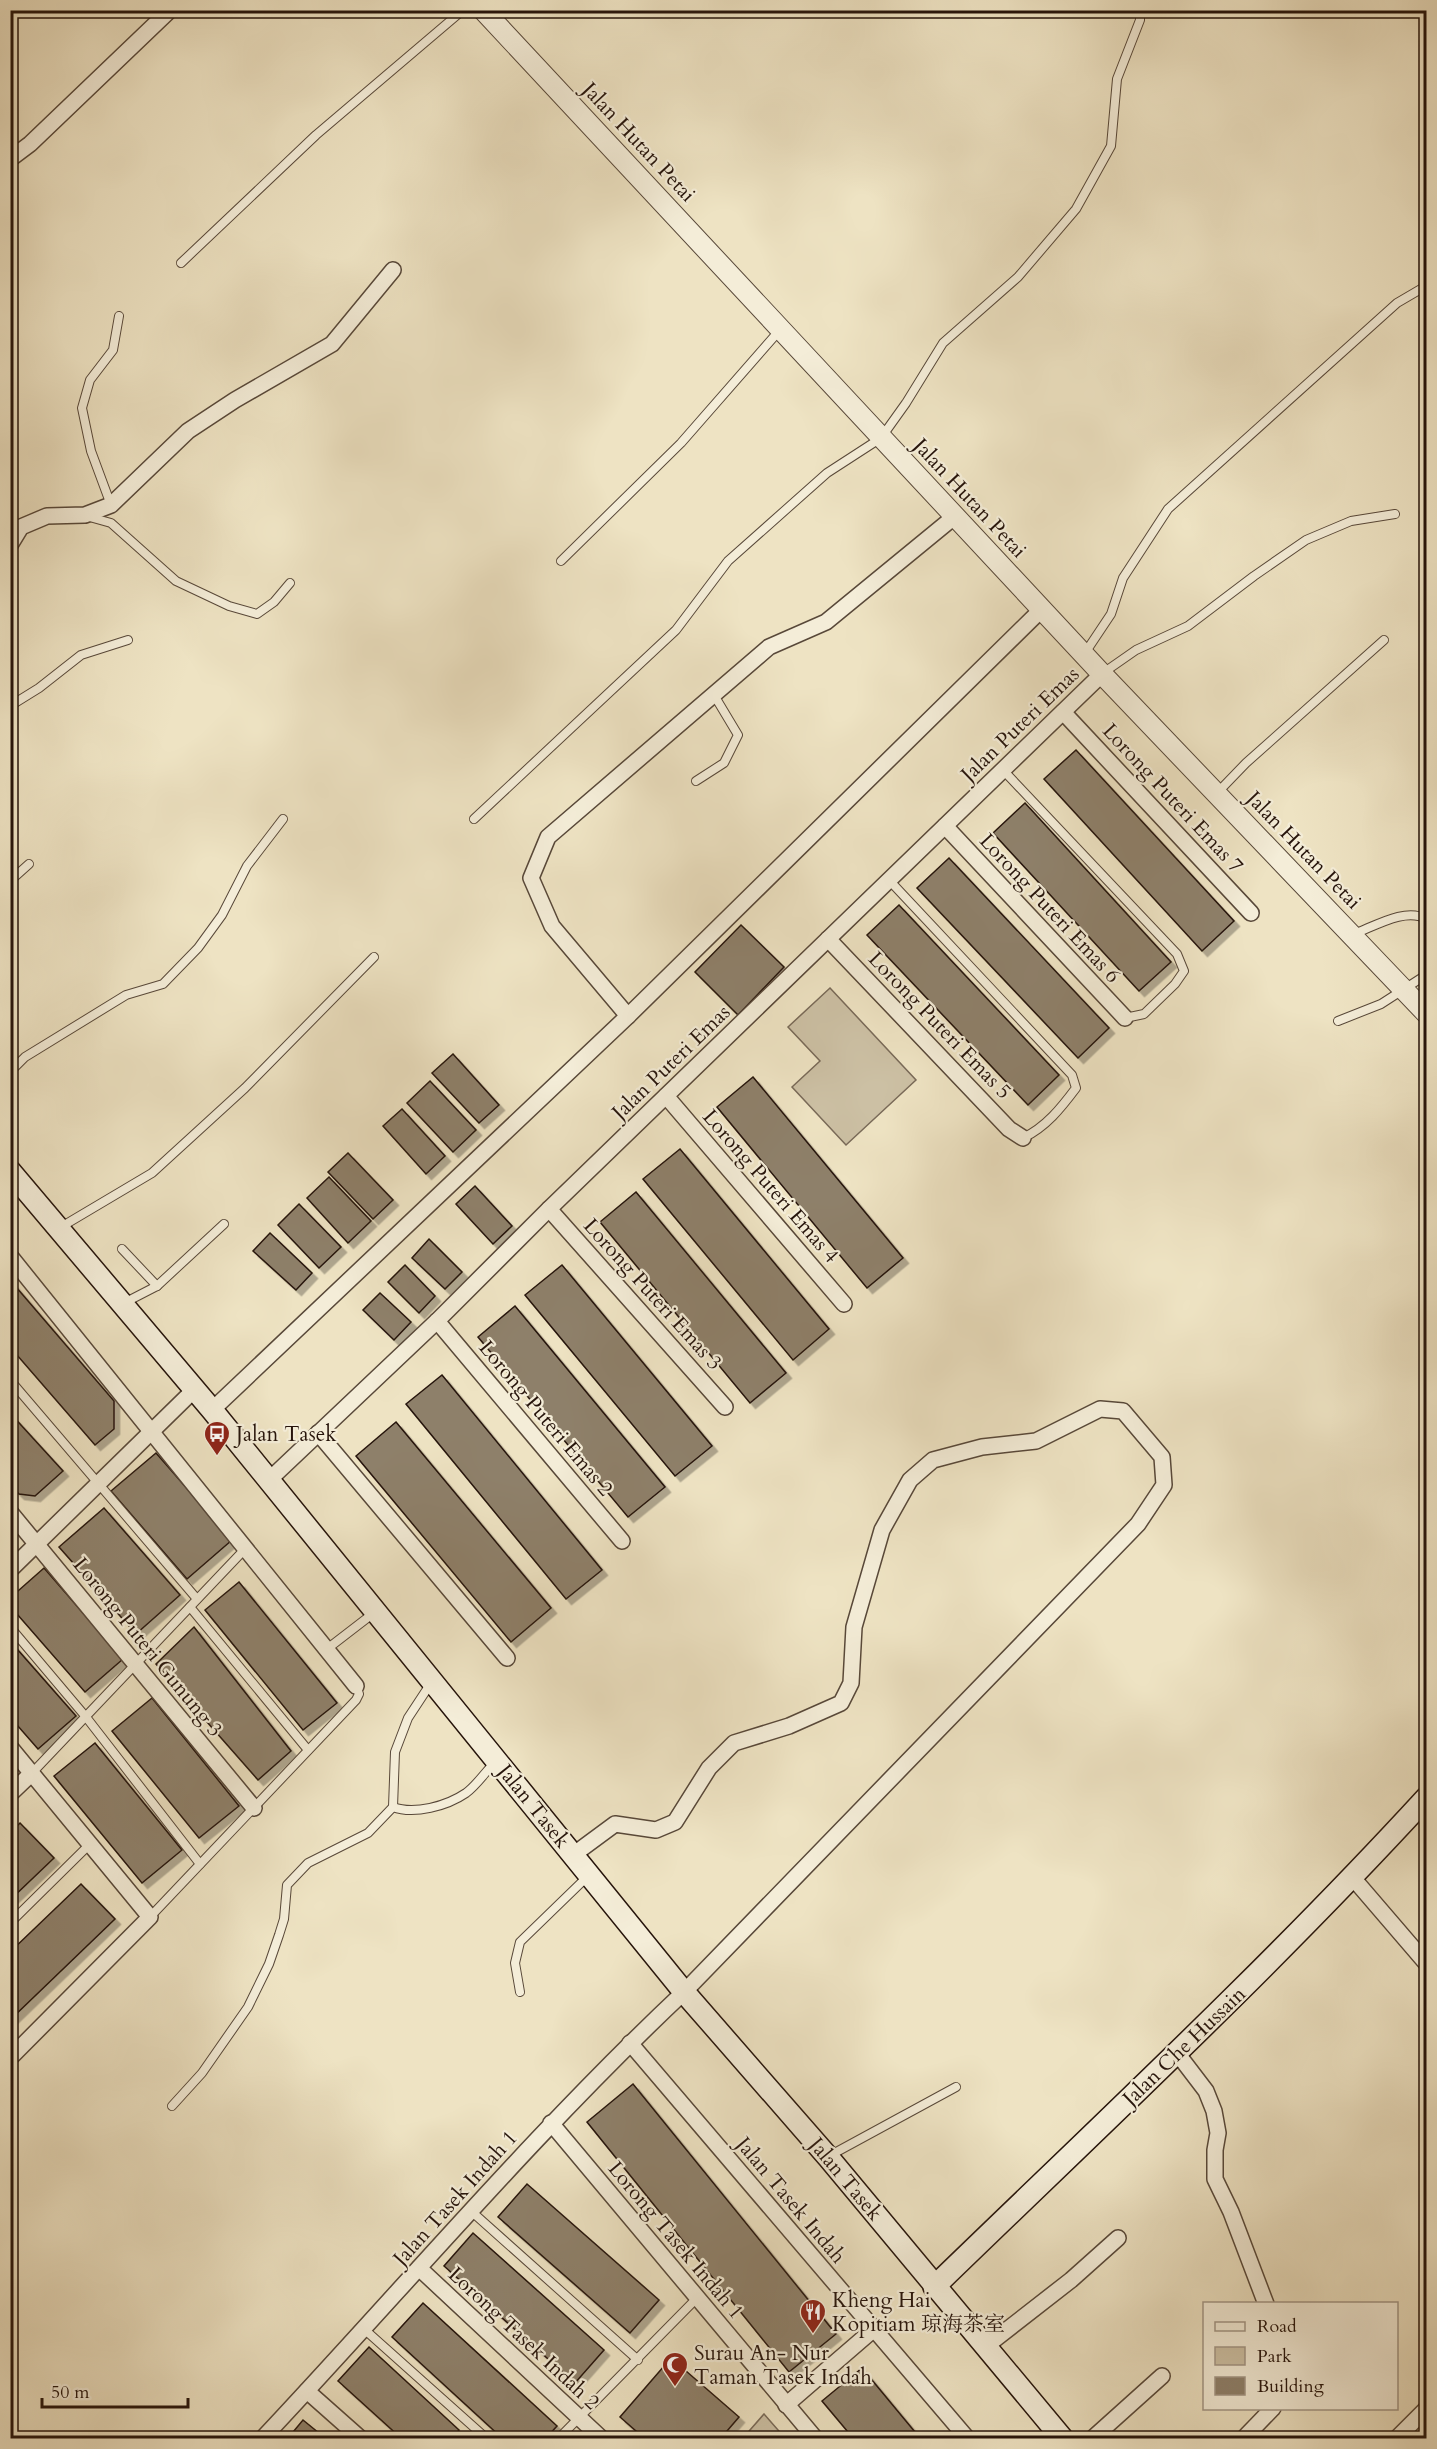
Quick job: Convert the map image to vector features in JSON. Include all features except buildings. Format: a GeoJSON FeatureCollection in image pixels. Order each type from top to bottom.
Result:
{"type":"FeatureCollection","features":[{"type":"Feature","properties":{"kind":"main road","name":"Jalan Tasek"},"geometry":{"type":"LineString","coordinates":[[10,1171],[195,1389],[684,1992],[828,2157],[1062,2439]]}},
{"type":"Feature","properties":{"kind":"main road","name":"Jalan Che Hussain"},"geometry":{"type":"LineString","coordinates":[[934,2287],[1177,2053],[1353,1878],[1426,1798]]}},
{"type":"Feature","properties":{"kind":"street"},"geometry":{"type":"LineString","coordinates":[[10,159],[30,144],[170,10]]}},
{"type":"Feature","properties":{"kind":"street","name":"Jalan Hutan Petai"},"geometry":{"type":"LineString","coordinates":[[483,10],[954,517],[1426,1013]]}},
{"type":"Feature","properties":{"kind":"street"},"geometry":{"type":"LineString","coordinates":[[10,545],[21,527],[47,516],[85,515],[111,505],[188,431],[235,400],[332,344],[393,270]]}},
{"type":"Feature","properties":{"kind":"street"},"geometry":{"type":"LineString","coordinates":[[628,1016],[552,926],[531,878],[548,837],[769,647],[826,622],[954,517]]}},
{"type":"Feature","properties":{"kind":"street"},"geometry":{"type":"LineString","coordinates":[[212,1410],[628,1016],[1042,609]]}},
{"type":"Feature","properties":{"kind":"street","name":"Jalan Puteri Emas"},"geometry":{"type":"LineString","coordinates":[[269,1480],[437,1321],[549,1209],[1102,674]]}},
{"type":"Feature","properties":{"kind":"street","name":"Lorong Puteri Emas 7"},"geometry":{"type":"LineString","coordinates":[[1063,712],[1251,913]]}},
{"type":"Feature","properties":{"kind":"street","name":"Lorong Puteri Emas 6"},"geometry":{"type":"LineString","coordinates":[[945,826],[1125,1018]]}},
{"type":"Feature","properties":{"kind":"street","name":"Lorong Puteri Emas 5"},"geometry":{"type":"LineString","coordinates":[[828,939],[1009,1129],[1023,1138]]}},
{"type":"Feature","properties":{"kind":"street","name":"Lorong Puteri Emas 4"},"geometry":{"type":"LineString","coordinates":[[666,1096],[844,1304]]}},
{"type":"Feature","properties":{"kind":"street","name":"Lorong Puteri Emas 3"},"geometry":{"type":"LineString","coordinates":[[549,1209],[725,1407]]}},
{"type":"Feature","properties":{"kind":"street"},"geometry":{"type":"LineString","coordinates":[[10,1256],[356,1686]]}},
{"type":"Feature","properties":{"kind":"street","name":"Lorong Puteri Emas 2"},"geometry":{"type":"LineString","coordinates":[[437,1321],[622,1542]]}},
{"type":"Feature","properties":{"kind":"street"},"geometry":{"type":"LineString","coordinates":[[10,1570],[195,1389]]}},
{"type":"Feature","properties":{"kind":"street","name":"Jalan Tasek Indah 1"},"geometry":{"type":"LineString","coordinates":[[263,2439],[551,2123],[684,1992],[1138,1524],[1164,1485],[1162,1457],[1123,1411],[1100,1409],[1036,1441],[982,1448],[933,1460],[910,1480],[882,1530],[854,1628],[851,1683],[841,1703],[789,1726],[734,1743],[709,1768],[675,1822],[656,1830],[615,1824],[573,1855]]}},
{"type":"Feature","properties":{"kind":"street"},"geometry":{"type":"LineString","coordinates":[[318,1433],[507,1658]]}},
{"type":"Feature","properties":{"kind":"street","name":"Lorong Puteri Gunung 3"},"geometry":{"type":"LineString","coordinates":[[10,1512],[254,1808]]}},
{"type":"Feature","properties":{"kind":"street"},"geometry":{"type":"LineString","coordinates":[[10,1747],[150,1917],[10,2058]]}},
{"type":"Feature","properties":{"kind":"street"},"geometry":{"type":"LineString","coordinates":[[10,1794],[32,1773]]}},
{"type":"Feature","properties":{"kind":"street"},"geometry":{"type":"LineString","coordinates":[[1353,1878],[1426,1964]]}},
{"type":"Feature","properties":{"kind":"street","name":"Jalan Tasek Indah"},"geometry":{"type":"LineString","coordinates":[[630,2043],[967,2439]]}},
{"type":"Feature","properties":{"kind":"street"},"geometry":{"type":"LineString","coordinates":[[1177,2053],[1206,2091],[1214,2111],[1218,2133],[1215,2150],[1215,2179],[1231,2212],[1265,2302]]}},
{"type":"Feature","properties":{"kind":"street","name":"Lorong Tasek Indah 1"},"geometry":{"type":"LineString","coordinates":[[551,2123],[814,2439]]}},
{"type":"Feature","properties":{"kind":"street"},"geometry":{"type":"LineString","coordinates":[[985,2347],[1071,2280],[1118,2238]]}},
{"type":"Feature","properties":{"kind":"street","name":"Lorong Tasek Indah 2"},"geometry":{"type":"LineString","coordinates":[[419,2268],[600,2439]]}},
{"type":"Feature","properties":{"kind":"street"},"geometry":{"type":"LineString","coordinates":[[786,2405],[873,2329]]}},
{"type":"Feature","properties":{"kind":"street"},"geometry":{"type":"LineString","coordinates":[[1092,2439],[1162,2376]]}},
{"type":"Feature","properties":{"kind":"street"},"geometry":{"type":"LineString","coordinates":[[307,2391],[360,2439]]}},
{"type":"Feature","properties":{"kind":"street"},"geometry":{"type":"LineString","coordinates":[[1397,2439],[1426,2409]]}},
{"type":"Feature","properties":{"kind":"street"},"geometry":{"type":"LineString","coordinates":[[1244,2439],[1272,2410]]}},
{"type":"Feature","properties":{"kind":"lane"},"geometry":{"type":"LineString","coordinates":[[181,263],[316,135],[463,10]]}},
{"type":"Feature","properties":{"kind":"lane"},"geometry":{"type":"LineString","coordinates":[[474,819],[676,630],[728,561],[827,473],[881,438],[906,403],[943,343],[1018,278],[1076,209],[1111,146],[1117,79],[1140,20],[1140,10]]}},
{"type":"Feature","properties":{"kind":"lane"},"geometry":{"type":"LineString","coordinates":[[1084,654],[1111,614],[1123,578],[1168,509],[1397,303],[1426,286]]}},
{"type":"Feature","properties":{"kind":"lane"},"geometry":{"type":"LineString","coordinates":[[111,505],[91,451],[82,408],[90,380],[113,350],[119,316]]}},
{"type":"Feature","properties":{"kind":"lane"},"geometry":{"type":"LineString","coordinates":[[561,561],[681,443],[780,330]]}},
{"type":"Feature","properties":{"kind":"lane"},"geometry":{"type":"LineString","coordinates":[[1102,674],[1136,650],[1188,626],[1306,540],[1351,521],[1395,514]]}},
{"type":"Feature","properties":{"kind":"lane"},"geometry":{"type":"LineString","coordinates":[[85,515],[111,523],[176,581],[229,606],[257,614],[274,602],[290,583]]}},
{"type":"Feature","properties":{"kind":"lane"},"geometry":{"type":"LineString","coordinates":[[10,706],[39,688],[81,656],[128,640]]}},
{"type":"Feature","properties":{"kind":"lane"},"geometry":{"type":"LineString","coordinates":[[1216,793],[1246,763],[1384,640]]}},
{"type":"Feature","properties":{"kind":"lane"},"geometry":{"type":"LineString","coordinates":[[696,781],[724,763],[738,735],[714,695]]}},
{"type":"Feature","properties":{"kind":"lane"},"geometry":{"type":"LineString","coordinates":[[1003,770],[1177,954],[1184,971],[1175,984],[1143,1014],[1125,1018]]}},
{"type":"Feature","properties":{"kind":"lane"},"geometry":{"type":"LineString","coordinates":[[10,1072],[25,1057],[126,995],[163,984],[198,948],[222,915],[247,866],[283,819]]}},
{"type":"Feature","properties":{"kind":"lane"},"geometry":{"type":"LineString","coordinates":[[10,881],[29,864]]}},
{"type":"Feature","properties":{"kind":"lane"},"geometry":{"type":"LineString","coordinates":[[889,880],[1072,1075],[1076,1088],[1060,1109],[1036,1131],[1023,1138]]}},
{"type":"Feature","properties":{"kind":"lane"},"geometry":{"type":"LineString","coordinates":[[1353,935],[1397,917],[1419,915],[1426,919]]}},
{"type":"Feature","properties":{"kind":"lane"},"geometry":{"type":"LineString","coordinates":[[59,1228],[152,1173],[245,1088],[374,957]]}},
{"type":"Feature","properties":{"kind":"lane"},"geometry":{"type":"LineString","coordinates":[[1338,1021],[1381,1004],[1426,975]]}},
{"type":"Feature","properties":{"kind":"lane"},"geometry":{"type":"LineString","coordinates":[[123,1304],[157,1286],[224,1224]]}},
{"type":"Feature","properties":{"kind":"lane"},"geometry":{"type":"LineString","coordinates":[[122,1249],[157,1286]]}},
{"type":"Feature","properties":{"kind":"lane"},"geometry":{"type":"LineString","coordinates":[[10,1380],[197,1599]]}},
{"type":"Feature","properties":{"kind":"lane"},"geometry":{"type":"LineString","coordinates":[[32,1773],[245,1549]]}},
{"type":"Feature","properties":{"kind":"lane"},"geometry":{"type":"LineString","coordinates":[[190,1607],[308,1750]]}},
{"type":"Feature","properties":{"kind":"lane"},"geometry":{"type":"LineString","coordinates":[[327,1649],[375,1612]]}},
{"type":"Feature","properties":{"kind":"lane"},"geometry":{"type":"LineString","coordinates":[[10,1627],[86,1717],[201,1864]]}},
{"type":"Feature","properties":{"kind":"lane"},"geometry":{"type":"LineString","coordinates":[[171,2106],[202,2073],[248,2007],[269,1964],[285,1919],[287,1885],[308,1863],[368,1833],[393,1807],[395,1752],[408,1718],[432,1681]]}},
{"type":"Feature","properties":{"kind":"lane"},"geometry":{"type":"LineString","coordinates":[[150,1917],[356,1700],[359,1694],[356,1686]]}},
{"type":"Feature","properties":{"kind":"lane"},"geometry":{"type":"LineString","coordinates":[[393,1807],[404,1811],[429,1809],[466,1793],[497,1760]]}},
{"type":"Feature","properties":{"kind":"lane"},"geometry":{"type":"LineString","coordinates":[[10,1923],[90,1844]]}},
{"type":"Feature","properties":{"kind":"lane"},"geometry":{"type":"LineString","coordinates":[[520,1992],[515,1963],[520,1942],[589,1875]]}},
{"type":"Feature","properties":{"kind":"lane"},"geometry":{"type":"LineString","coordinates":[[828,2157],[956,2087]]}},
{"type":"Feature","properties":{"kind":"lane"},"geometry":{"type":"LineString","coordinates":[[471,2211],[638,2360]]}},
{"type":"Feature","properties":{"kind":"lane"},"geometry":{"type":"LineString","coordinates":[[559,2439],[697,2298]]}},
{"type":"Feature","properties":{"kind":"lane"},"geometry":{"type":"LineString","coordinates":[[364,2329],[486,2439]]}},
{"type":"Feature","properties":{"kind":"green space"},"geometry":{"type":"Polygon","coordinates":[[[830,988],[916,1080],[846,1145],[792,1087],[820,1061],[788,1027],[830,988]]]}},
{"type":"Feature","properties":{"kind":"green space"},"geometry":{"type":"Polygon","coordinates":[[[764,2414],[785,2438],[743,2438],[764,2414]]]}},
{"type":"Feature","properties":{"kind":"place","name":"Jalan Tasek"},"geometry":{"type":"Point","coordinates":[217,1457]}},
{"type":"Feature","properties":{"kind":"place","name":"Kheng Hai Kopitiam 琼海茶室"},"geometry":{"type":"Point","coordinates":[813,2335]}},
{"type":"Feature","properties":{"kind":"place","name":"Surau An- Nur Taman Tasek Indah"},"geometry":{"type":"Point","coordinates":[675,2388]}}]}
